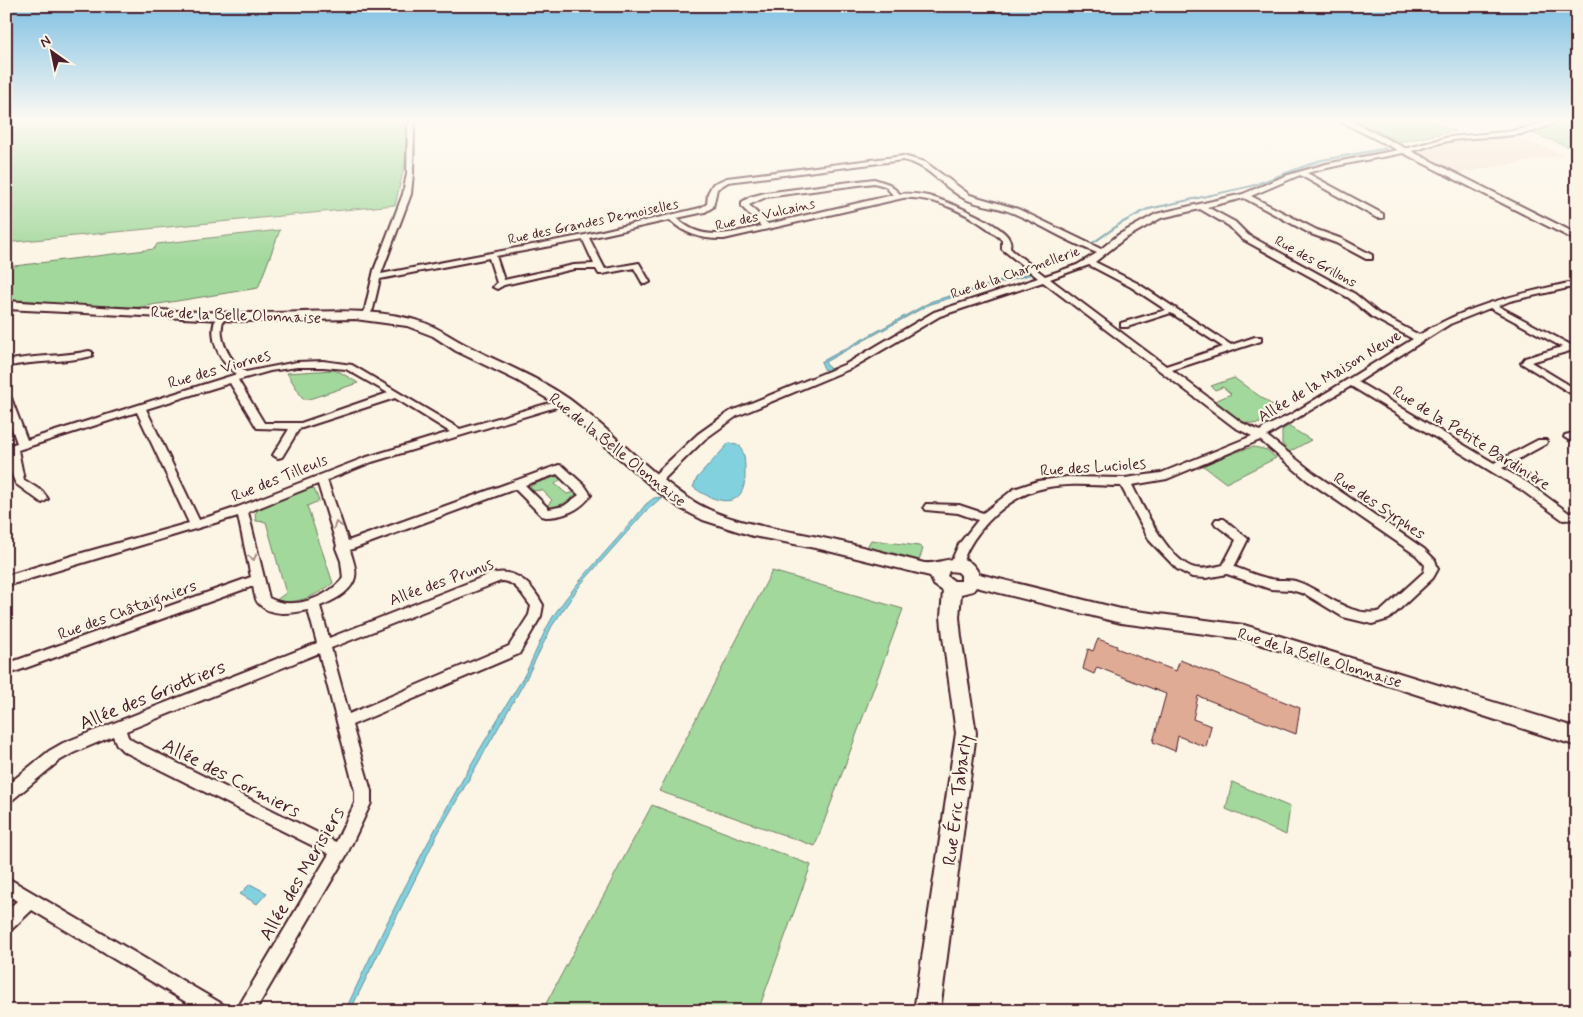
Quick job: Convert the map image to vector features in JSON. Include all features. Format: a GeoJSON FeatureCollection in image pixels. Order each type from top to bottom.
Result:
{"type":"FeatureCollection","features":[{"type":"Feature","properties":{"kind":"street"},"geometry":{"type":"LineString","coordinates":[[364,316],[369,309],[376,276],[407,194],[410,166]]}},
{"type":"Feature","properties":{"kind":"street","name":"Rue des Grandes Demoiselles"},"geometry":{"type":"LineString","coordinates":[[376,276],[585,237],[673,218],[710,205],[711,190],[714,186],[724,181],[837,166]]}},
{"type":"Feature","properties":{"kind":"street","name":"Rue des Grandes Demoiselles"},"geometry":{"type":"LineString","coordinates":[[928,166],[967,196],[1005,207],[1035,220],[1080,244],[1101,252]]}},
{"type":"Feature","properties":{"kind":"street","name":"Rue de la Charmellerie"},"geometry":{"type":"LineString","coordinates":[[655,481],[704,434],[732,415],[769,397],[849,366],[922,320],[1089,262],[1121,237],[1151,219],[1245,196],[1300,173],[1325,166]]}},
{"type":"Feature","properties":{"kind":"street"},"geometry":{"type":"LineString","coordinates":[[1433,166],[1577,238]]}},
{"type":"Feature","properties":{"kind":"street"},"geometry":{"type":"LineString","coordinates":[[1300,173],[1380,216]]}},
{"type":"Feature","properties":{"kind":"street"},"geometry":{"type":"LineString","coordinates":[[767,227],[745,204],[765,195],[874,181],[887,185],[898,196]]}},
{"type":"Feature","properties":{"kind":"street","name":"Rue des Vulcains"},"geometry":{"type":"LineString","coordinates":[[673,218],[682,227],[706,237],[715,238],[898,196],[914,196],[931,199],[970,216],[1000,234],[1006,240],[1006,248],[1010,253],[1046,278]]}},
{"type":"Feature","properties":{"kind":"street"},"geometry":{"type":"LineString","coordinates":[[1245,196],[1314,232],[1339,241],[1369,257]]}},
{"type":"Feature","properties":{"kind":"street","name":"Rue des Grillons"},"geometry":{"type":"LineString","coordinates":[[1200,206],[1232,224],[1245,237],[1352,296],[1375,315],[1419,340]]}},
{"type":"Feature","properties":{"kind":"street"},"geometry":{"type":"LineString","coordinates":[[585,237],[602,272],[636,265],[646,282]]}},
{"type":"Feature","properties":{"kind":"street"},"geometry":{"type":"LineString","coordinates":[[492,255],[499,286],[574,268],[599,266]]}},
{"type":"Feature","properties":{"kind":"street"},"geometry":{"type":"LineString","coordinates":[[1089,262],[1134,285],[1230,348]]}},
{"type":"Feature","properties":{"kind":"street","name":"Allée de la Maison Neuve"},"geometry":{"type":"LineString","coordinates":[[1046,278],[1238,425],[1261,436],[1269,429],[1296,416],[1447,322],[1507,299],[1577,283]]}},
{"type":"Feature","properties":{"kind":"street","name":"Rue de la Belle Olonnaise"},"geometry":{"type":"LineString","coordinates":[[7,305],[101,312],[221,316],[364,316],[391,319],[428,329],[461,348],[523,378],[563,402],[655,481],[686,504],[727,522],[924,569],[939,570]]}},
{"type":"Feature","properties":{"kind":"street"},"geometry":{"type":"LineString","coordinates":[[1490,305],[1573,347]]}},
{"type":"Feature","properties":{"kind":"street"},"geometry":{"type":"LineString","coordinates":[[1124,325],[1173,310]]}},
{"type":"Feature","properties":{"kind":"street"},"geometry":{"type":"LineString","coordinates":[[221,316],[217,327],[228,362],[235,369],[245,374]]}},
{"type":"Feature","properties":{"kind":"street"},"geometry":{"type":"LineString","coordinates":[[1164,370],[1258,339]]}},
{"type":"Feature","properties":{"kind":"street"},"geometry":{"type":"LineString","coordinates":[[1573,347],[1528,360],[1526,363],[1577,394]]}},
{"type":"Feature","properties":{"kind":"street"},"geometry":{"type":"LineString","coordinates":[[6,364],[30,359],[67,359],[89,354]]}},
{"type":"Feature","properties":{"kind":"street","name":"Rue des Viornes"},"geometry":{"type":"LineString","coordinates":[[9,449],[245,374],[280,366],[338,365],[355,371],[459,433]]}},
{"type":"Feature","properties":{"kind":"street"},"geometry":{"type":"LineString","coordinates":[[232,379],[261,426],[302,426],[396,394]]}},
{"type":"Feature","properties":{"kind":"street","name":"Rue de la Petite Bardinière"},"geometry":{"type":"LineString","coordinates":[[1351,382],[1524,486],[1567,517],[1577,514]]}},
{"type":"Feature","properties":{"kind":"street"},"geometry":{"type":"LineString","coordinates":[[6,398],[23,444]]}},
{"type":"Feature","properties":{"kind":"street","name":"Rue des Tilleuls"},"geometry":{"type":"LineString","coordinates":[[6,581],[75,559],[196,525],[242,510],[368,460],[563,402]]}},
{"type":"Feature","properties":{"kind":"street"},"geometry":{"type":"LineString","coordinates":[[140,408],[196,525]]}},
{"type":"Feature","properties":{"kind":"street"},"geometry":{"type":"LineString","coordinates":[[278,455],[296,426]]}},
{"type":"Feature","properties":{"kind":"street","name":"Rue des Lucioles"},"geometry":{"type":"LineString","coordinates":[[956,564],[963,547],[986,518],[1003,502],[1018,492],[1042,484],[1067,481],[1125,482],[1164,476],[1230,447],[1261,436]]}},
{"type":"Feature","properties":{"kind":"street","name":"Rue des Syrphes"},"geometry":{"type":"LineString","coordinates":[[1125,482],[1154,538],[1181,566],[1192,572],[1206,573],[1227,570],[1270,584],[1300,587],[1337,609],[1372,619],[1385,614],[1429,575],[1432,563],[1427,557],[1319,482],[1261,436]]}},
{"type":"Feature","properties":{"kind":"street"},"geometry":{"type":"LineString","coordinates":[[1494,468],[1542,442]]}},
{"type":"Feature","properties":{"kind":"street"},"geometry":{"type":"LineString","coordinates":[[9,449],[18,478],[23,485],[39,494],[42,499]]}},
{"type":"Feature","properties":{"kind":"street"},"geometry":{"type":"LineString","coordinates":[[342,548],[517,484],[559,469],[582,489],[585,495],[582,500],[555,514],[546,513],[517,484]]}},
{"type":"Feature","properties":{"kind":"street"},"geometry":{"type":"LineString","coordinates":[[242,510],[263,601],[273,607],[284,609],[313,604],[342,588],[349,579],[350,572],[342,548],[340,534],[321,478]]}},
{"type":"Feature","properties":{"kind":"street"},"geometry":{"type":"LineString","coordinates":[[930,508],[958,509],[986,518]]}},
{"type":"Feature","properties":{"kind":"street"},"geometry":{"type":"LineString","coordinates":[[1220,522],[1242,540],[1227,570]]}},
{"type":"Feature","properties":{"kind":"street"},"geometry":{"type":"LineString","coordinates":[[956,564],[969,571],[961,583],[942,583],[938,575],[939,570],[946,565],[956,564]]}},
{"type":"Feature","properties":{"kind":"street","name":"Allée des Prunus"},"geometry":{"type":"LineString","coordinates":[[323,646],[502,575],[510,575],[515,578],[537,605],[535,616],[514,650],[345,722]]}},
{"type":"Feature","properties":{"kind":"street","name":"Rue des Châtaigniers"},"geometry":{"type":"LineString","coordinates":[[6,670],[258,579]]}},
{"type":"Feature","properties":{"kind":"street","name":"Rue de la Belle Olonnaise"},"geometry":{"type":"LineString","coordinates":[[961,583],[1121,616],[1244,632],[1577,737]]}},
{"type":"Feature","properties":{"kind":"street","name":"Rue Éric Tabarly"},"geometry":{"type":"LineString","coordinates":[[927,1011],[966,733],[950,617],[961,583]]}},
{"type":"Feature","properties":{"kind":"street","name":"Allée des Merisiers"},"geometry":{"type":"LineString","coordinates":[[245,1011],[340,851],[363,803],[363,791],[313,604]]}},
{"type":"Feature","properties":{"kind":"street","name":"Allée des Griottiers"},"geometry":{"type":"LineString","coordinates":[[6,796],[54,756],[118,727],[323,646]]}},
{"type":"Feature","properties":{"kind":"street","name":"Allée des Cormiers"},"geometry":{"type":"LineString","coordinates":[[118,727],[122,740],[128,746],[312,840],[340,851]]}},
{"type":"Feature","properties":{"kind":"street"},"geometry":{"type":"LineString","coordinates":[[6,885],[218,1011]]}},
{"type":"Feature","properties":{"kind":"street"},"geometry":{"type":"LineString","coordinates":[[6,923],[30,900]]}},
{"type":"Feature","properties":{"kind":"shaded area"},"geometry":{"type":"Polygon","coordinates":[[[1445,166],[1498,166],[1460,173],[1445,166]]]}},
{"type":"Feature","properties":{"kind":"green space"},"geometry":{"type":"Polygon","coordinates":[[[6,166],[404,166],[395,205],[13,242],[6,251],[6,166]]]}},
{"type":"Feature","properties":{"kind":"green space"},"geometry":{"type":"Polygon","coordinates":[[[280,230],[258,288],[127,309],[6,300],[6,267],[154,249],[157,244],[280,230]]]}},
{"type":"Feature","properties":{"kind":"green space"},"geometry":{"type":"Polygon","coordinates":[[[333,370],[358,383],[309,399],[303,399],[287,373],[333,370]]]}},
{"type":"Feature","properties":{"kind":"green space"},"geometry":{"type":"Polygon","coordinates":[[[1234,378],[1282,412],[1263,422],[1254,424],[1241,421],[1229,414],[1215,401],[1231,394],[1223,387],[1215,390],[1211,386],[1234,378]]]}},
{"type":"Feature","properties":{"kind":"green space"},"geometry":{"type":"Polygon","coordinates":[[[1288,426],[1311,440],[1289,452],[1282,444],[1282,430],[1288,426]]]}},
{"type":"Feature","properties":{"kind":"green space"},"geometry":{"type":"Polygon","coordinates":[[[1254,447],[1267,450],[1276,458],[1226,483],[1202,465],[1245,449],[1254,447]]]}},
{"type":"Feature","properties":{"kind":"green space"},"geometry":{"type":"Polygon","coordinates":[[[558,476],[561,479],[555,484],[567,494],[575,492],[576,495],[574,499],[552,508],[547,506],[552,500],[542,490],[532,491],[530,487],[558,476]]]}},
{"type":"Feature","properties":{"kind":"green space"},"geometry":{"type":"Polygon","coordinates":[[[310,488],[314,489],[319,501],[307,506],[333,583],[313,596],[299,600],[275,601],[286,593],[266,522],[256,521],[255,514],[258,509],[310,488]]]}},
{"type":"Feature","properties":{"kind":"green space"},"geometry":{"type":"Polygon","coordinates":[[[871,540],[919,546],[923,549],[919,560],[872,551],[871,548],[867,547],[871,540]]]}},
{"type":"Feature","properties":{"kind":"green space"},"geometry":{"type":"Polygon","coordinates":[[[772,571],[903,609],[815,846],[659,791],[772,571]]]}},
{"type":"Feature","properties":{"kind":"green space"},"geometry":{"type":"Polygon","coordinates":[[[1232,782],[1290,807],[1286,835],[1226,809],[1232,782]]]}},
{"type":"Feature","properties":{"kind":"green space"},"geometry":{"type":"Polygon","coordinates":[[[652,805],[811,865],[758,1011],[542,1011],[652,805]]]}},
{"type":"Feature","properties":{"kind":"water"},"geometry":{"type":"Polygon","coordinates":[[[1306,166],[1253,186],[1147,210],[1089,245],[1120,223],[1146,209],[1250,186],[1306,166]]]}},
{"type":"Feature","properties":{"kind":"water"},"geometry":{"type":"Polygon","coordinates":[[[1032,274],[930,304],[825,362],[831,371],[826,373],[821,362],[932,301],[1032,274]]]}},
{"type":"Feature","properties":{"kind":"water"},"geometry":{"type":"Polygon","coordinates":[[[729,443],[740,446],[743,452],[745,473],[741,494],[735,499],[728,501],[711,497],[693,487],[697,478],[729,443]]]}},
{"type":"Feature","properties":{"kind":"water"},"geometry":{"type":"Polygon","coordinates":[[[662,497],[645,512],[581,584],[552,626],[525,681],[437,835],[350,1011],[345,1011],[427,844],[525,674],[551,620],[577,584],[646,504],[654,498],[662,497]]]}},
{"type":"Feature","properties":{"kind":"water"},"geometry":{"type":"Polygon","coordinates":[[[250,884],[267,893],[257,904],[240,894],[250,884]]]}},
{"type":"Feature","properties":{"kind":"building"},"geometry":{"type":"Polygon","coordinates":[[[1098,639],[1176,671],[1180,660],[1300,708],[1296,734],[1198,696],[1193,719],[1211,726],[1206,747],[1178,736],[1175,751],[1153,742],[1166,694],[1097,667],[1094,674],[1083,669],[1088,649],[1093,651],[1098,639]]]}}]}
